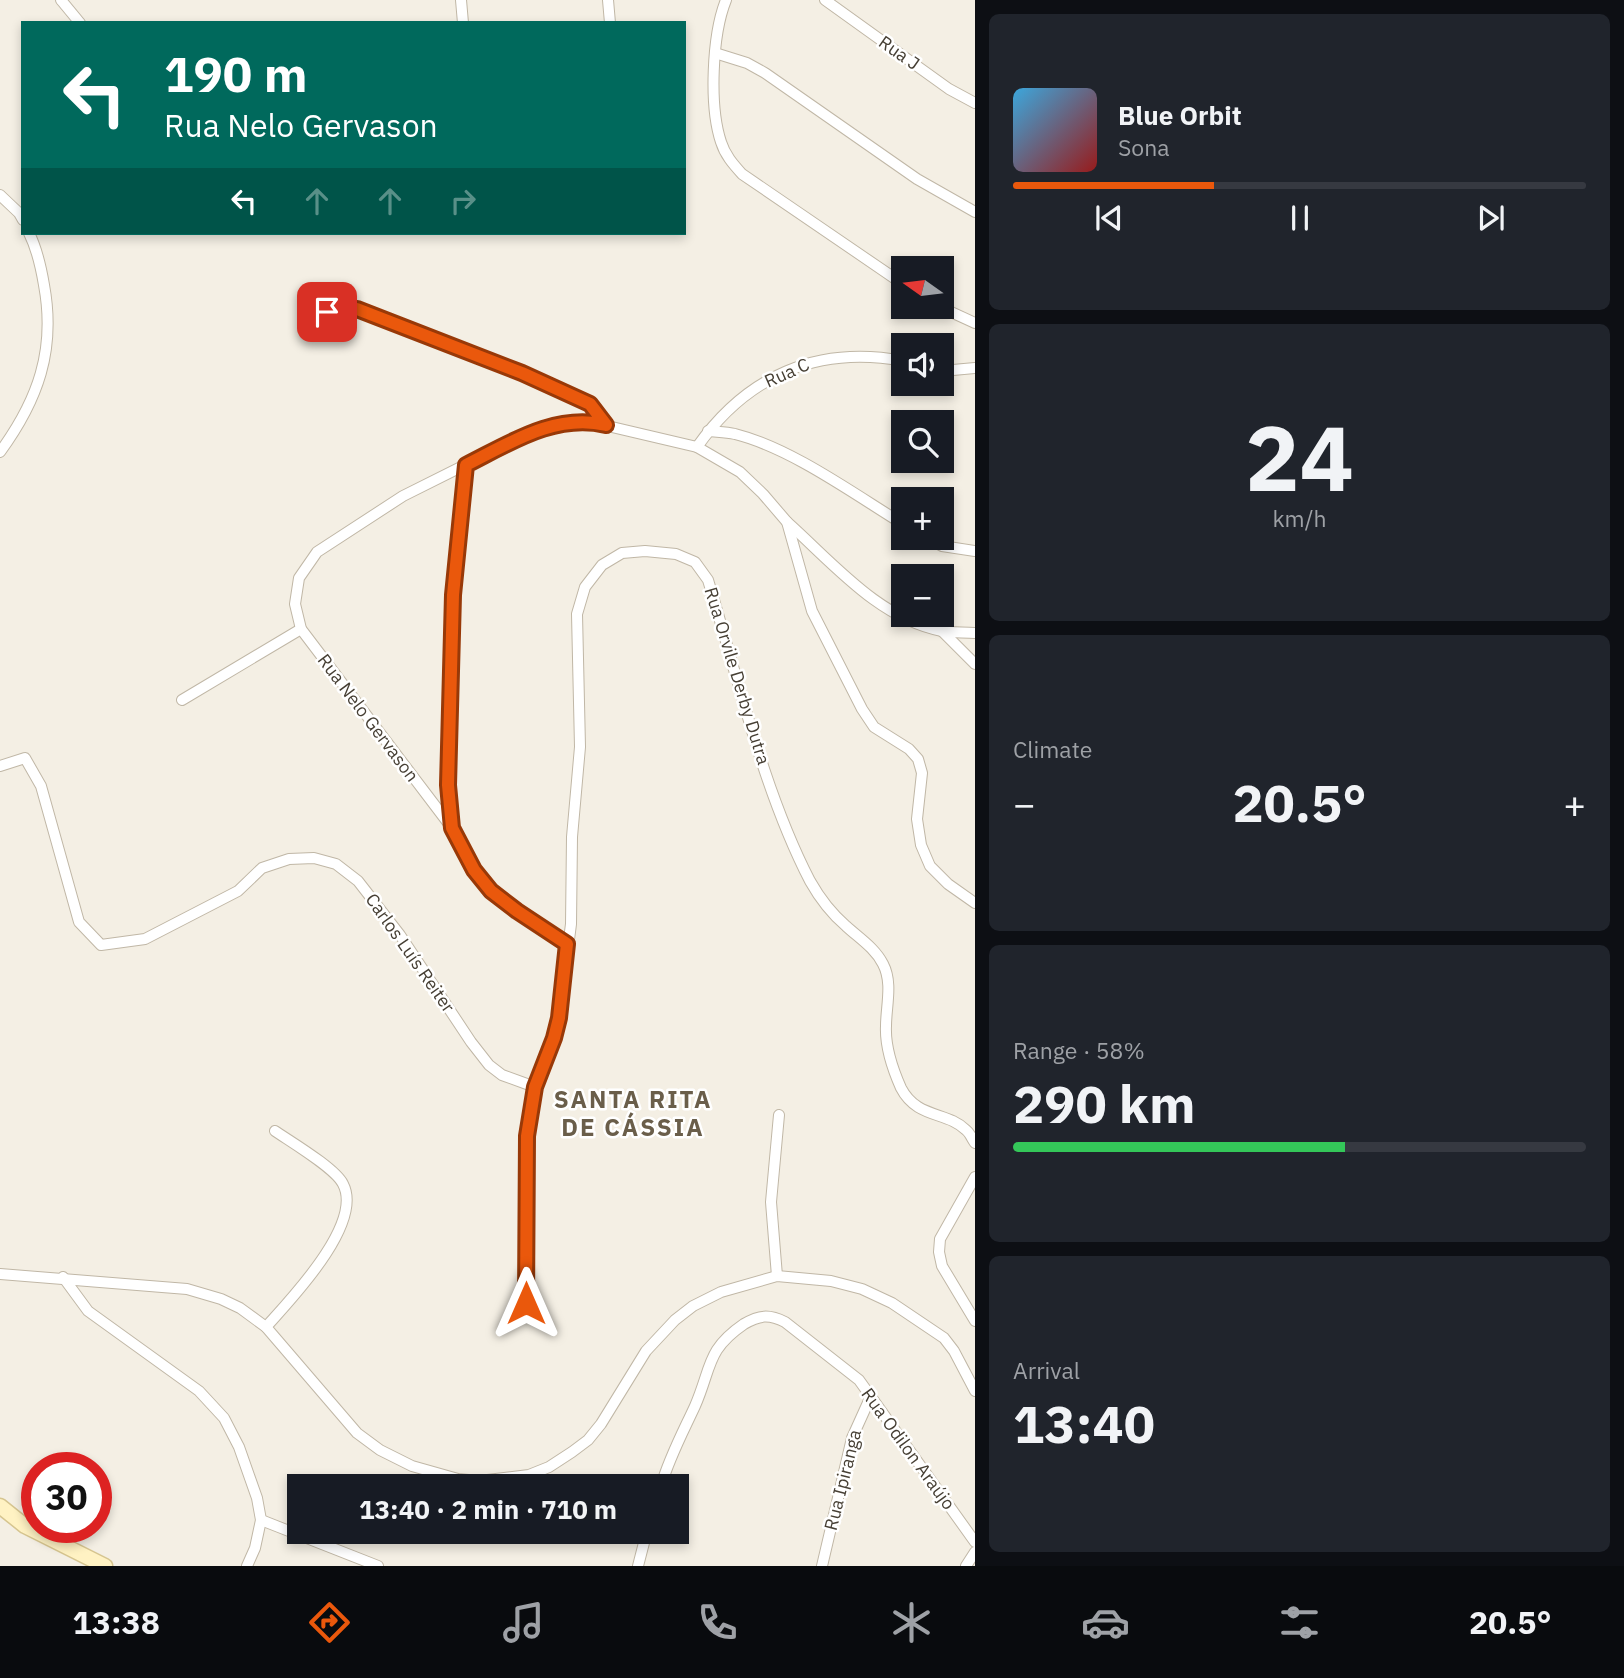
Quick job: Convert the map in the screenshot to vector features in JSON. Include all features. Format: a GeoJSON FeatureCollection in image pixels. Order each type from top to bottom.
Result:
{"type":"FeatureCollection","features":[{"type":"Feature","properties":{"kind":"main road"},"geometry":{"type":"LineString","coordinates":[[0,1506],[25,1526],[106,1566]]}},
{"type":"Feature","properties":{"kind":"street"},"geometry":{"type":"LineString","coordinates":[[61,0],[78,21]]}},
{"type":"Feature","properties":{"kind":"street"},"geometry":{"type":"LineString","coordinates":[[461,0],[463,21]]}},
{"type":"Feature","properties":{"kind":"street"},"geometry":{"type":"LineString","coordinates":[[608,0],[610,21]]}},
{"type":"Feature","properties":{"kind":"street"},"geometry":{"type":"LineString","coordinates":[[726,0],[715,53],[716,121],[721,143],[729,159],[741,174],[891,276]]}},
{"type":"Feature","properties":{"kind":"street","name":"Rua J"},"geometry":{"type":"LineString","coordinates":[[825,0],[949,89],[975,103]]}},
{"type":"Feature","properties":{"kind":"street"},"geometry":{"type":"LineString","coordinates":[[715,53],[747,63],[765,73],[918,179],[975,212]]}},
{"type":"Feature","properties":{"kind":"street"},"geometry":{"type":"LineString","coordinates":[[0,195],[21,216]]}},
{"type":"Feature","properties":{"kind":"street"},"geometry":{"type":"LineString","coordinates":[[0,453],[15,432],[31,400],[47,354],[49,326],[46,297],[40,263],[30,235]]}},
{"type":"Feature","properties":{"kind":"street"},"geometry":{"type":"LineString","coordinates":[[327,312],[357,309],[522,373],[590,404],[606,425]]}},
{"type":"Feature","properties":{"kind":"street"},"geometry":{"type":"LineString","coordinates":[[954,313],[975,323]]}},
{"type":"Feature","properties":{"kind":"street","name":"Rua C"},"geometry":{"type":"LineString","coordinates":[[696,447],[726,412],[756,387],[815,360],[855,357],[891,360]]}},
{"type":"Feature","properties":{"kind":"street"},"geometry":{"type":"LineString","coordinates":[[954,370],[975,368]]}},
{"type":"Feature","properties":{"kind":"street"},"geometry":{"type":"LineString","coordinates":[[452,828],[448,785],[453,595],[466,465],[552,425],[582,420],[696,447],[740,472],[764,494],[787,522],[883,606],[903,617],[942,631],[975,633]]}},
{"type":"Feature","properties":{"kind":"street"},"geometry":{"type":"LineString","coordinates":[[708,431],[734,434],[767,446],[806,465],[891,517]]}},
{"type":"Feature","properties":{"kind":"street","name":"Rua Nelo Gervason"},"geometry":{"type":"LineString","coordinates":[[466,465],[403,496],[317,552],[299,578],[295,604],[301,629],[452,828],[474,870],[491,891],[567,944]]}},
{"type":"Feature","properties":{"kind":"street"},"geometry":{"type":"LineString","coordinates":[[787,522],[812,611],[862,709],[874,727],[909,749],[918,759],[922,773],[917,819],[920,845],[930,866],[948,884],[975,903]]}},
{"type":"Feature","properties":{"kind":"street"},"geometry":{"type":"LineString","coordinates":[[954,547],[975,551]]}},
{"type":"Feature","properties":{"kind":"street","name":"Rua Orvile Derby Dutra"},"geometry":{"type":"LineString","coordinates":[[526,1303],[527,1136],[535,1087],[554,1038],[572,900],[572,837],[580,747],[577,614],[584,587],[601,565],[622,553],[645,551],[676,554],[695,562],[708,580],[771,786],[811,883],[843,924],[872,949],[884,965],[889,986],[886,1028],[888,1049],[902,1089],[914,1104],[967,1130],[975,1143]]}},
{"type":"Feature","properties":{"kind":"street"},"geometry":{"type":"LineString","coordinates":[[182,700],[301,629]]}},
{"type":"Feature","properties":{"kind":"street"},"geometry":{"type":"LineString","coordinates":[[942,631],[975,664]]}},
{"type":"Feature","properties":{"kind":"street","name":"Carlos Luís Reiter"},"geometry":{"type":"LineString","coordinates":[[0,765],[25,758],[41,786],[79,922],[100,945],[145,939],[238,891],[262,868],[289,859],[314,858],[336,864],[358,881],[384,913],[489,1065],[502,1075],[535,1087]]}},
{"type":"Feature","properties":{"kind":"street"},"geometry":{"type":"LineString","coordinates":[[777,1276],[771,1202],[779,1115]]}},
{"type":"Feature","properties":{"kind":"street"},"geometry":{"type":"LineString","coordinates":[[266,1327],[309,1278],[330,1249],[344,1214],[346,1197],[344,1184],[334,1173],[275,1131]]}},
{"type":"Feature","properties":{"kind":"street"},"geometry":{"type":"LineString","coordinates":[[974,1181],[940,1239],[939,1252],[942,1266],[975,1321]]}},
{"type":"Feature","properties":{"kind":"street"},"geometry":{"type":"LineString","coordinates":[[0,1274],[64,1277],[187,1289],[230,1303],[266,1327],[357,1433],[380,1450],[412,1465],[458,1479],[479,1481],[529,1475],[549,1467],[587,1440],[601,1424],[646,1352],[675,1320],[693,1306],[721,1292],[777,1276],[831,1281],[862,1289],[892,1303],[944,1338],[975,1391]]}},
{"type":"Feature","properties":{"kind":"street"},"geometry":{"type":"LineString","coordinates":[[64,1277],[88,1311],[199,1391],[224,1418],[239,1447],[257,1498],[261,1520],[255,1548],[247,1566]]}},
{"type":"Feature","properties":{"kind":"street"},"geometry":{"type":"LineString","coordinates":[[955,1290],[975,1306]]}},
{"type":"Feature","properties":{"kind":"street","name":"Rua Odilon Araújo"},"geometry":{"type":"LineString","coordinates":[[664,1474],[698,1399],[717,1348],[726,1336],[751,1320],[773,1316],[785,1322],[859,1380],[975,1542]]}},
{"type":"Feature","properties":{"kind":"street","name":"Rua Ipiranga"},"geometry":{"type":"LineString","coordinates":[[822,1566],[852,1438],[870,1396]]}},
{"type":"Feature","properties":{"kind":"street"},"geometry":{"type":"LineString","coordinates":[[261,1520],[378,1566]]}},
{"type":"Feature","properties":{"kind":"street"},"geometry":{"type":"LineString","coordinates":[[638,1566],[644,1544]]}},
{"type":"Feature","properties":{"kind":"street"},"geometry":{"type":"LineString","coordinates":[[966,1566],[975,1552]]}},
{"type":"Feature","properties":{"kind":"district","name":"SANTA RITA DE CÁSSIA"},"geometry":{"type":"Point","coordinates":[633,1114]}},
{"type":"Feature","properties":{"kind":"route"},"geometry":{"type":"LineString","coordinates":[[327,312],[357,309],[522,373],[590,404],[606,425],[582,420],[552,425],[466,465],[455,559],[448,785],[452,828],[474,870],[491,891],[567,944],[559,1018],[529,1112],[526,1303]]}}]}
